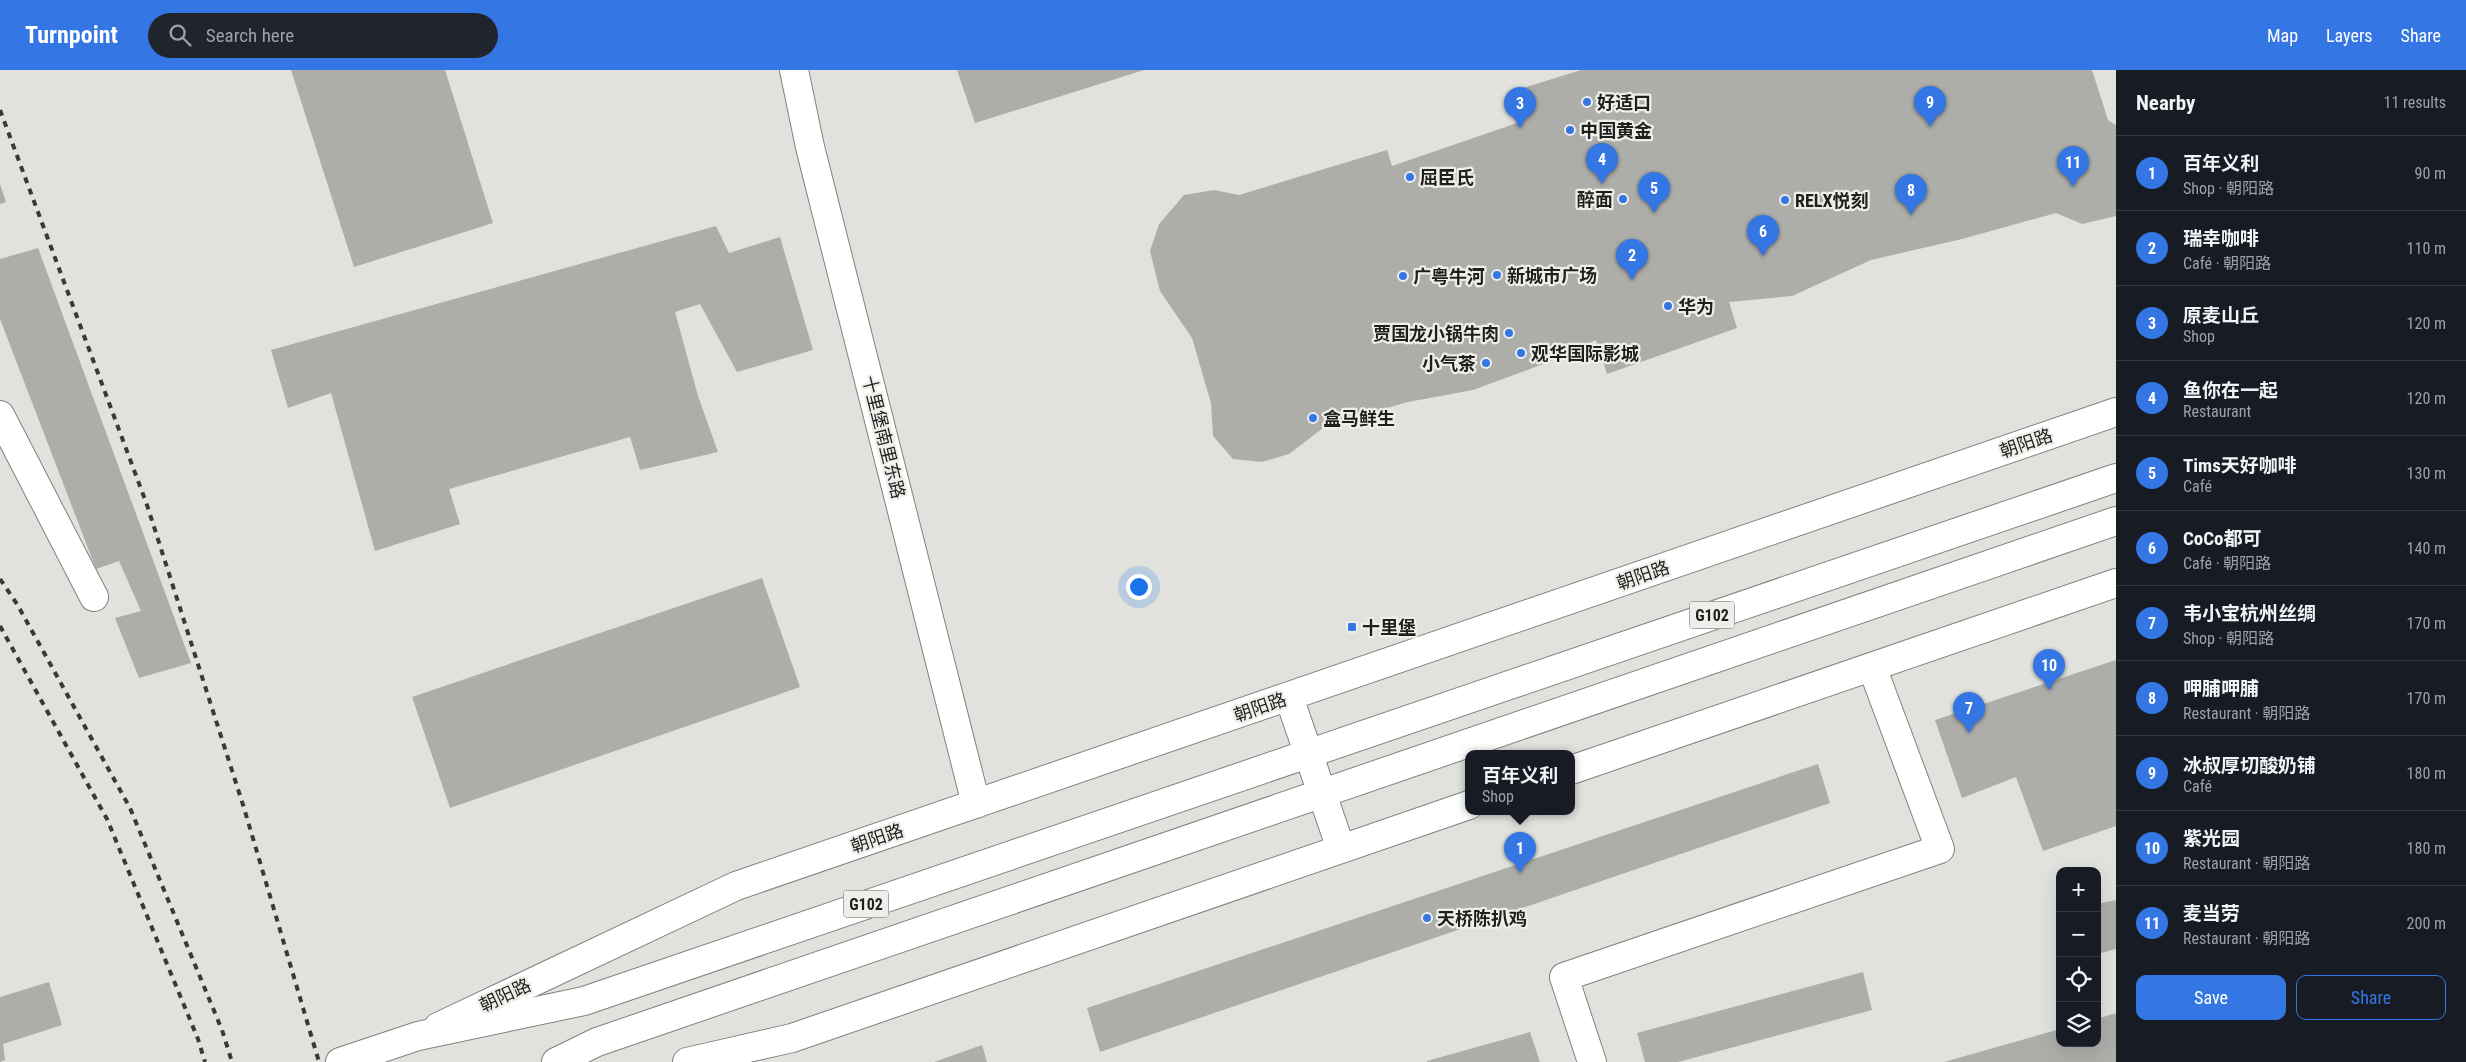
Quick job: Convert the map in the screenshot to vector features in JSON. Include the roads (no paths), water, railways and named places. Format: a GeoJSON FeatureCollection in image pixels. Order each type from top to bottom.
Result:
{"type":"FeatureCollection","features":[{"type":"Feature","properties":{"kind":"main road","name":"十里堡南里东路"},"geometry":{"type":"LineString","coordinates":[[794,70],[810,147],[976,804]]}},
{"type":"Feature","properties":{"kind":"main road","name":"朝阳路"},"geometry":{"type":"LineString","coordinates":[[418,1036],[736,886],[2116,412]]}},
{"type":"Feature","properties":{"kind":"main road"},"geometry":{"type":"LineString","coordinates":[[0,415],[94,597]]}},
{"type":"Feature","properties":{"kind":"main road","name":"朝阳路"},"geometry":{"type":"LineString","coordinates":[[340,1062],[418,1036],[584,1001],[1307,752],[2116,478]]}},
{"type":"Feature","properties":{"kind":"main road","name":"G102"},"geometry":{"type":"LineString","coordinates":[[556,1062],[597,1042],[2116,521]]}},
{"type":"Feature","properties":{"kind":"main road"},"geometry":{"type":"LineString","coordinates":[[1575,769],[2116,583]]}},
{"type":"Feature","properties":{"kind":"main road"},"geometry":{"type":"LineString","coordinates":[[1592,1062],[1564,977],[1940,849],[1872,667]]}},
{"type":"Feature","properties":{"kind":"main road"},"geometry":{"type":"LineString","coordinates":[[1288,697],[1340,849]]}},
{"type":"Feature","properties":{"kind":"main road"},"geometry":{"type":"LineString","coordinates":[[687,1062],[792,1038],[1465,806]]}},
{"type":"Feature","properties":{"kind":"railway"},"geometry":{"type":"LineString","coordinates":[[0,110],[147,505],[244,808],[319,1062]]}},
{"type":"Feature","properties":{"kind":"railway"},"geometry":{"type":"LineString","coordinates":[[0,579],[17,604],[130,808],[222,1030],[232,1062]]}},
{"type":"Feature","properties":{"kind":"railway"},"geometry":{"type":"LineString","coordinates":[[0,626],[107,819],[198,1039],[205,1062]]}},
{"type":"Feature","properties":{"kind":"place","name":"好适口"},"geometry":{"type":"Point","coordinates":[1587,102]}},
{"type":"Feature","properties":{"kind":"place","name":"冰叔厚切酸奶铺"},"geometry":{"type":"Point","coordinates":[1930,127]}},
{"type":"Feature","properties":{"kind":"place","name":"原麦山丘"},"geometry":{"type":"Point","coordinates":[1520,128]}},
{"type":"Feature","properties":{"kind":"place","name":"中国黄金"},"geometry":{"type":"Point","coordinates":[1570,130]}},
{"type":"Feature","properties":{"kind":"place","name":"屈臣氏"},"geometry":{"type":"Point","coordinates":[1410,177]}},
{"type":"Feature","properties":{"kind":"place","name":"鱼你在一起"},"geometry":{"type":"Point","coordinates":[1602,184]}},
{"type":"Feature","properties":{"kind":"place","name":"麦当劳"},"geometry":{"type":"Point","coordinates":[2073,187]}},
{"type":"Feature","properties":{"kind":"place","name":"醉面"},"geometry":{"type":"Point","coordinates":[1623,199]}},
{"type":"Feature","properties":{"kind":"place","name":"RELX悦刻"},"geometry":{"type":"Point","coordinates":[1785,200]}},
{"type":"Feature","properties":{"kind":"place","name":"Tims天好咖啡"},"geometry":{"type":"Point","coordinates":[1654,213]}},
{"type":"Feature","properties":{"kind":"place","name":"呷脯呷脯"},"geometry":{"type":"Point","coordinates":[1911,215]}},
{"type":"Feature","properties":{"kind":"place","name":"CoCo都可"},"geometry":{"type":"Point","coordinates":[1763,256]}},
{"type":"Feature","properties":{"kind":"place","name":"新城市广场"},"geometry":{"type":"Point","coordinates":[1497,275]}},
{"type":"Feature","properties":{"kind":"place","name":"广粤牛河"},"geometry":{"type":"Point","coordinates":[1403,276]}},
{"type":"Feature","properties":{"kind":"place","name":"瑞幸咖啡"},"geometry":{"type":"Point","coordinates":[1632,280]}},
{"type":"Feature","properties":{"kind":"place","name":"华为"},"geometry":{"type":"Point","coordinates":[1668,306]}},
{"type":"Feature","properties":{"kind":"place","name":"贾国龙小锅牛肉"},"geometry":{"type":"Point","coordinates":[1509,333]}},
{"type":"Feature","properties":{"kind":"place","name":"观华国际影城"},"geometry":{"type":"Point","coordinates":[1521,353]}},
{"type":"Feature","properties":{"kind":"place","name":"小气茶"},"geometry":{"type":"Point","coordinates":[1486,363]}},
{"type":"Feature","properties":{"kind":"place","name":"盒马鲜生"},"geometry":{"type":"Point","coordinates":[1313,418]}},
{"type":"Feature","properties":{"kind":"place","name":"十里堡"},"geometry":{"type":"Point","coordinates":[1352,627]}},
{"type":"Feature","properties":{"kind":"place","name":"紫光园"},"geometry":{"type":"Point","coordinates":[2049,690]}},
{"type":"Feature","properties":{"kind":"place","name":"韦小宝杭州丝绸"},"geometry":{"type":"Point","coordinates":[1969,733]}},
{"type":"Feature","properties":{"kind":"place","name":"百年义利"},"geometry":{"type":"Point","coordinates":[1520,873]}},
{"type":"Feature","properties":{"kind":"place","name":"天桥陈扒鸡"},"geometry":{"type":"Point","coordinates":[1427,918]}}]}
